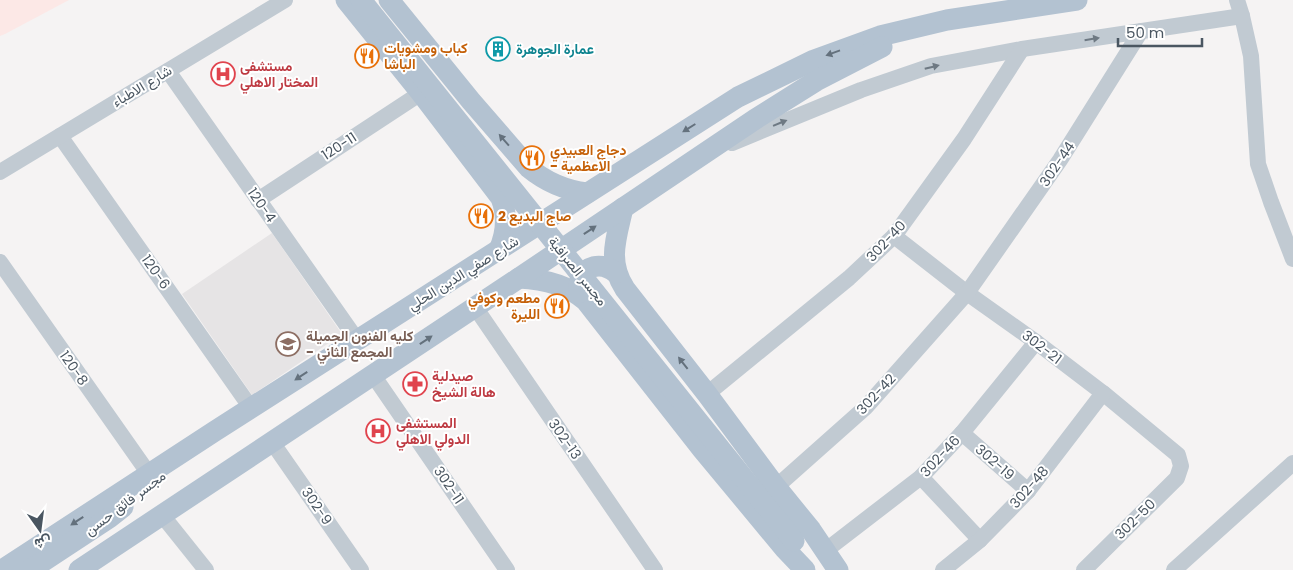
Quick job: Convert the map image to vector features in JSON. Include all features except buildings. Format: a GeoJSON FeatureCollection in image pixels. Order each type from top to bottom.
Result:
{"type":"FeatureCollection","features":[{"type":"Feature","properties":{"kind":"main road","name":"مجسر الصرافية"},"geometry":{"type":"LineString","coordinates":[[373,0],[798,539]]}},
{"type":"Feature","properties":{"kind":"main road"},"geometry":{"type":"LineString","coordinates":[[389,0],[471,101],[529,168],[537,175],[560,187],[586,193]]}},
{"type":"Feature","properties":{"kind":"main road"},"geometry":{"type":"LineString","coordinates":[[272,442],[754,120],[816,81],[872,52],[947,20],[1077,0]]}},
{"type":"Feature","properties":{"kind":"main road","name":"مجسر الصرافية"},"geometry":{"type":"LineString","coordinates":[[349,2],[798,539]]}},
{"type":"Feature","properties":{"kind":"main road"},"geometry":{"type":"LineString","coordinates":[[349,2],[501,198],[504,207],[506,233],[499,250]]}},
{"type":"Feature","properties":{"kind":"main road","name":"شارع صفي الدين الحلي"},"geometry":{"type":"LineString","coordinates":[[2,570],[153,477],[215,431],[738,97],[814,60],[880,36],[947,20]]}},
{"type":"Feature","properties":{"kind":"main road"},"geometry":{"type":"LineString","coordinates":[[501,198],[511,202],[527,199],[536,186],[537,175]]}},
{"type":"Feature","properties":{"kind":"main road"},"geometry":{"type":"LineString","coordinates":[[623,208],[614,254],[616,272],[625,289],[811,530],[828,560]]}},
{"type":"Feature","properties":{"kind":"main road"},"geometry":{"type":"LineString","coordinates":[[580,296],[578,290],[580,280],[586,271],[596,266],[602,266],[616,272]]}},
{"type":"Feature","properties":{"kind":"main road"},"geometry":{"type":"LineString","coordinates":[[519,278],[551,282],[571,290],[592,307],[702,449],[805,570]]}},
{"type":"Feature","properties":{"kind":"main road","name":"مجسر فائق حسن"},"geometry":{"type":"LineString","coordinates":[[54,570],[117,529],[166,506],[237,465],[272,442]]}},
{"type":"Feature","properties":{"kind":"main road","name":"مجسر فائق حسن"},"geometry":{"type":"LineString","coordinates":[[30,570],[109,518],[153,477]]}},
{"type":"Feature","properties":{"kind":"main road"},"geometry":{"type":"LineString","coordinates":[[79,570],[166,506]]}},
{"type":"Feature","properties":{"kind":"main road"},"geometry":{"type":"LineString","coordinates":[[798,539],[828,560],[838,570]]}},
{"type":"Feature","properties":{"kind":"main road"},"geometry":{"type":"LineString","coordinates":[[798,539],[815,570]]}},
{"type":"Feature","properties":{"kind":"street","name":"شارع الاطباء"},"geometry":{"type":"LineString","coordinates":[[0,172],[285,0]]}},
{"type":"Feature","properties":{"kind":"street"},"geometry":{"type":"LineString","coordinates":[[1236,0],[1242,16],[1251,56],[1258,164],[1293,259]]}},
{"type":"Feature","properties":{"kind":"street"},"geometry":{"type":"LineString","coordinates":[[702,155],[861,90],[931,66],[1022,49],[1242,16]]}},
{"type":"Feature","properties":{"kind":"street","name":"302-44"},"geometry":{"type":"LineString","coordinates":[[967,293],[1060,160],[1141,31]]}},
{"type":"Feature","properties":{"kind":"street","name":"302-40"},"geometry":{"type":"LineString","coordinates":[[707,394],[849,278],[894,236],[964,139],[1022,49]]}},
{"type":"Feature","properties":{"kind":"street","name":"120-4"},"geometry":{"type":"LineString","coordinates":[[168,71],[357,340]]}},
{"type":"Feature","properties":{"kind":"street","name":"120-11"},"geometry":{"type":"LineString","coordinates":[[258,200],[421,93]]}},
{"type":"Feature","properties":{"kind":"street","name":"120-6"},"geometry":{"type":"LineString","coordinates":[[60,136],[251,408]]}},
{"type":"Feature","properties":{"kind":"street","name":"302-21"},"geometry":{"type":"LineString","coordinates":[[894,236],[967,293],[1103,393],[1178,454],[1182,466]]}},
{"type":"Feature","properties":{"kind":"street","name":"120-8"},"geometry":{"type":"LineString","coordinates":[[0,262],[153,477]]}},
{"type":"Feature","properties":{"kind":"street","name":"302-42"},"geometry":{"type":"LineString","coordinates":[[776,487],[866,407],[967,293]]}},
{"type":"Feature","properties":{"kind":"street","name":"302-13"},"geometry":{"type":"LineString","coordinates":[[475,307],[655,570]]}},
{"type":"Feature","properties":{"kind":"street","name":"302-46"},"geometry":{"type":"LineString","coordinates":[[828,560],[921,477],[962,433],[1036,342]]}},
{"type":"Feature","properties":{"kind":"street","name":"302-11"},"geometry":{"type":"LineString","coordinates":[[374,374],[507,570]]}},
{"type":"Feature","properties":{"kind":"street","name":"302-48"},"geometry":{"type":"LineString","coordinates":[[943,570],[980,540],[1028,490],[1103,393]]}},
{"type":"Feature","properties":{"kind":"street","name":"302-19"},"geometry":{"type":"LineString","coordinates":[[962,433],[1028,490]]}},
{"type":"Feature","properties":{"kind":"street","name":"302-9"},"geometry":{"type":"LineString","coordinates":[[272,442],[361,570]]}},
{"type":"Feature","properties":{"kind":"street"},"geometry":{"type":"LineString","coordinates":[[1174,570],[1293,463]]}},
{"type":"Feature","properties":{"kind":"street","name":"302-50"},"geometry":{"type":"LineString","coordinates":[[1084,570],[1177,478],[1182,466]]}},
{"type":"Feature","properties":{"kind":"street"},"geometry":{"type":"LineString","coordinates":[[921,477],[980,540]]}},
{"type":"Feature","properties":{"kind":"street"},"geometry":{"type":"LineString","coordinates":[[166,506],[206,570]]}},
{"type":"Feature","properties":{"kind":"shaded area"},"geometry":{"type":"Polygon","coordinates":[[[0,0],[69,0],[0,36],[0,0]]]}},
{"type":"Feature","properties":{"kind":"shaded area"},"geometry":{"type":"Polygon","coordinates":[[[272,233],[342,334],[252,395],[182,294],[272,233]]]}},
{"type":"Feature","properties":{"kind":"place","name":"عمارة الجوهرة"},"geometry":{"type":"Point","coordinates":[498,49]}},
{"type":"Feature","properties":{"kind":"place","name":"كباب ومشويات الباشا"},"geometry":{"type":"Point","coordinates":[367,56]}},
{"type":"Feature","properties":{"kind":"place","name":"مستشفى المختار الاهلي"},"geometry":{"type":"Point","coordinates":[223,74]}},
{"type":"Feature","properties":{"kind":"place","name":"دجاج العبيدي - الاعظمية"},"geometry":{"type":"Point","coordinates":[532,158]}},
{"type":"Feature","properties":{"kind":"place","name":"صاج البديع 2"},"geometry":{"type":"Point","coordinates":[481,216]}},
{"type":"Feature","properties":{"kind":"place","name":"مطعم وكوفي الليرة"},"geometry":{"type":"Point","coordinates":[557,306]}},
{"type":"Feature","properties":{"kind":"place","name":"كليه الفنون الجميلة - المجمع الثاني"},"geometry":{"type":"Point","coordinates":[288,344]}},
{"type":"Feature","properties":{"kind":"place","name":"صيدلية هالة الشيخ"},"geometry":{"type":"Point","coordinates":[415,384]}},
{"type":"Feature","properties":{"kind":"place","name":"المستشفى الدولي الاهلي"},"geometry":{"type":"Point","coordinates":[378,431]}}]}
